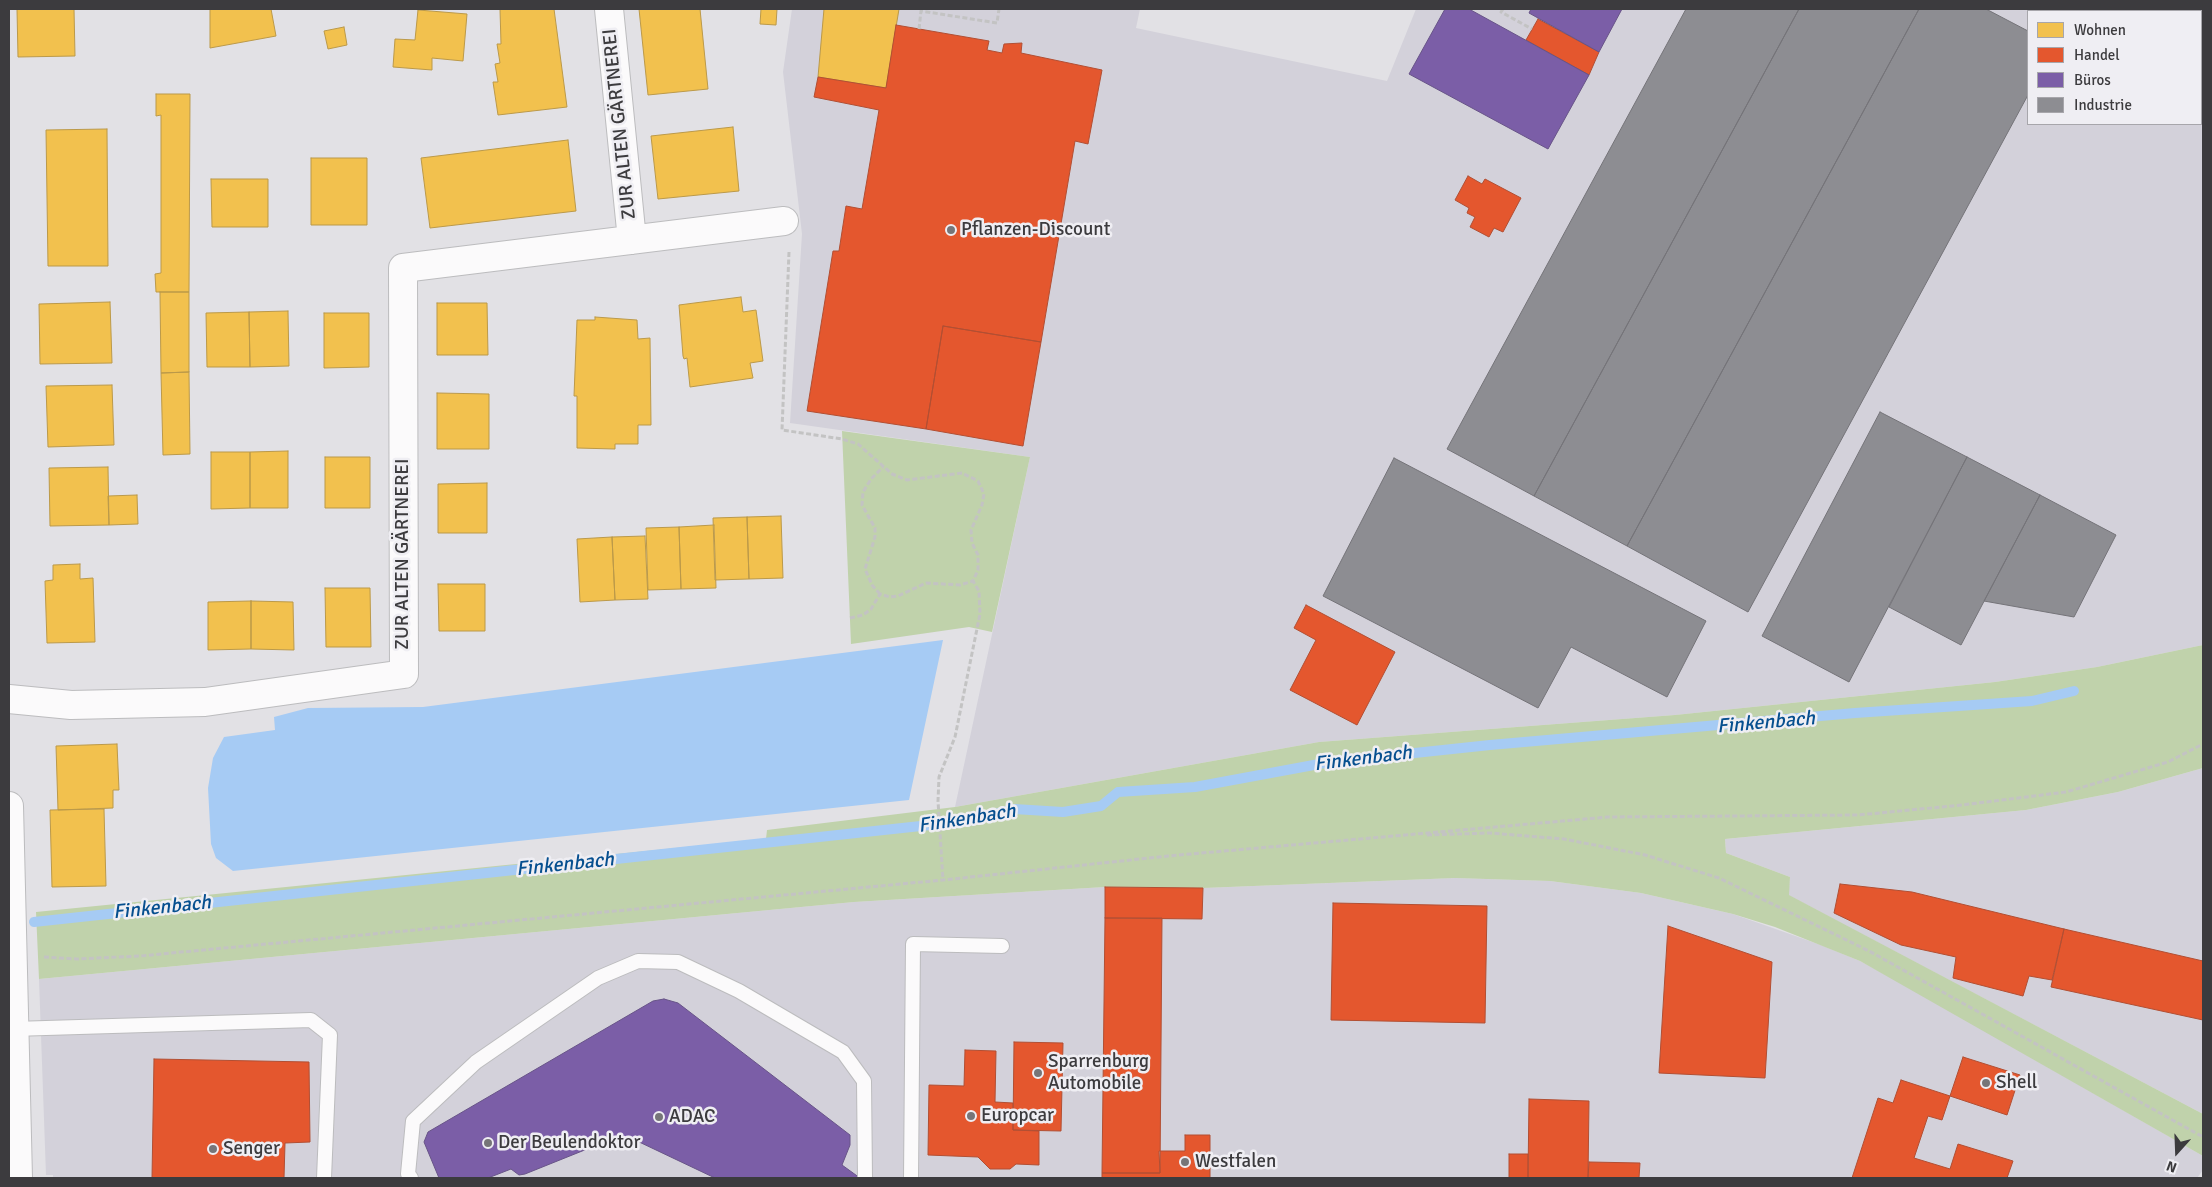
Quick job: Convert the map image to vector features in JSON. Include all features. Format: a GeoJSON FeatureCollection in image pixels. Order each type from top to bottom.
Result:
{"type":"FeatureCollection","features":[{"type":"Feature","properties":{"kind":"street","name":"ZUR ALTEN GÄRTNEREI"},"geometry":{"type":"LineString","coordinates":[[609,9],[632,240]]}},
{"type":"Feature","properties":{"kind":"street","name":"ZUR ALTEN GÄRTNEREI"},"geometry":{"type":"LineString","coordinates":[[9,699],[71,705],[205,702],[404,674],[403,268],[784,222]]}},
{"type":"Feature","properties":{"kind":"street"},"geometry":{"type":"LineString","coordinates":[[9,806],[18,1178]]}},
{"type":"Feature","properties":{"kind":"lane"},"geometry":{"type":"LineString","coordinates":[[911,1178],[913,944],[1002,946]]}},
{"type":"Feature","properties":{"kind":"lane"},"geometry":{"type":"LineString","coordinates":[[411,1178],[408,1174],[413,1122],[476,1062],[598,978],[638,961],[678,962],[739,992],[843,1052],[864,1080],[865,1178]]}},
{"type":"Feature","properties":{"kind":"lane"},"geometry":{"type":"LineString","coordinates":[[13,1029],[311,1020],[330,1035],[324,1178]]}},
{"type":"Feature","properties":{"kind":"path"},"geometry":{"type":"LineString","coordinates":[[919,29],[921,11],[996,23],[999,9]]}},
{"type":"Feature","properties":{"kind":"path"},"geometry":{"type":"LineString","coordinates":[[1503,9],[1502,12],[1532,29]]}},
{"type":"Feature","properties":{"kind":"path"},"geometry":{"type":"LineString","coordinates":[[784,222],[791,258],[782,430],[842,439],[858,444],[877,458],[892,474],[907,480],[962,473],[978,481],[984,494],[982,505],[971,530],[972,543],[978,555],[978,570],[973,581],[960,585],[926,583],[898,596],[890,597],[880,594],[872,585],[865,569],[875,537],[875,528],[862,505],[863,492],[871,479],[884,467]]}},
{"type":"Feature","properties":{"kind":"path"},"geometry":{"type":"LineString","coordinates":[[943,880],[938,801],[939,777],[955,737],[980,614],[979,591],[973,581]]}},
{"type":"Feature","properties":{"kind":"path"},"geometry":{"type":"LineString","coordinates":[[850,618],[863,615],[871,609],[880,594]]}},
{"type":"Feature","properties":{"kind":"path"},"geometry":{"type":"LineString","coordinates":[[13,956],[78,959],[140,956],[943,880],[1168,856],[1608,817],[1858,815],[1962,805],[2066,792],[2168,762],[2203,744]]}},
{"type":"Feature","properties":{"kind":"path"},"geometry":{"type":"LineString","coordinates":[[1396,836],[1490,833],[1564,839],[1645,855],[1719,878],[1785,908],[1869,951],[2203,1137]]}},
{"type":"Feature","properties":{"kind":"shaded area"},"geometry":{"type":"Polygon","coordinates":[[[792,9],[1140,9],[1136,28],[1387,81],[1416,9],[2050,10],[2027,10],[2027,125],[2202,125],[2203,92],[2203,645],[2097,667],[1995,682],[1675,715],[1319,742],[955,807],[1030,457],[790,423],[802,234],[783,72],[792,9]]]}},
{"type":"Feature","properties":{"kind":"shaded area"},"geometry":{"type":"Polygon","coordinates":[[[2203,768],[2203,1114],[1788,895],[1790,877],[1726,853],[1725,839],[2026,810],[2118,792],[2203,768]]]}},
{"type":"Feature","properties":{"kind":"shaded area"},"geometry":{"type":"Polygon","coordinates":[[[1455,878],[1550,881],[1641,893],[1733,914],[1821,945],[1860,961],[1903,984],[2203,1156],[2203,1170],[2197,1178],[53,1178],[53,1175],[46,1175],[39,979],[854,902],[1105,887],[1203,888],[1455,878]]]}},
{"type":"Feature","properties":{"kind":"green space"},"geometry":{"type":"Polygon","coordinates":[[[842,431],[1030,457],[992,632],[969,627],[851,644],[842,431]]]}},
{"type":"Feature","properties":{"kind":"green space"},"geometry":{"type":"Polygon","coordinates":[[[2203,645],[2203,768],[2118,792],[2026,810],[1725,839],[1726,853],[1790,877],[1789,895],[2203,1114],[2203,1156],[1860,961],[1775,927],[1733,914],[1641,893],[1550,881],[1455,878],[1203,888],[1105,887],[854,902],[39,979],[36,912],[766,839],[767,830],[955,807],[1319,742],[1675,715],[1995,682],[2097,667],[2203,645]]]}},
{"type":"Feature","properties":{"kind":"water"},"geometry":{"type":"Polygon","coordinates":[[[943,640],[909,800],[233,871],[216,858],[211,844],[208,788],[213,758],[224,737],[275,730],[274,717],[308,708],[423,707],[943,640]]]}},
{"type":"Feature","properties":{"kind":"building: Wohnen"},"geometry":{"type":"Polygon","coordinates":[[[17,9],[74,9],[75,56],[18,57],[17,9]]]}},
{"type":"Feature","properties":{"kind":"building: Wohnen"},"geometry":{"type":"Polygon","coordinates":[[[210,9],[271,9],[276,36],[210,48],[210,9]]]}},
{"type":"Feature","properties":{"kind":"building: Wohnen"},"geometry":{"type":"Polygon","coordinates":[[[500,9],[554,9],[567,107],[498,115],[493,82],[498,82],[495,64],[500,63],[497,44],[501,44],[500,9]]]}},
{"type":"Feature","properties":{"kind":"building: Wohnen"},"geometry":{"type":"Polygon","coordinates":[[[639,9],[700,9],[708,89],[648,95],[639,9]]]}},
{"type":"Feature","properties":{"kind":"building: Wohnen"},"geometry":{"type":"Polygon","coordinates":[[[761,9],[777,9],[776,25],[760,24],[761,9]]]}},
{"type":"Feature","properties":{"kind":"building: Wohnen"},"geometry":{"type":"Polygon","coordinates":[[[824,9],[899,9],[886,88],[818,77],[824,9]]]}},
{"type":"Feature","properties":{"kind":"building: Wohnen"},"geometry":{"type":"Polygon","coordinates":[[[418,10],[467,14],[463,61],[432,58],[432,70],[393,67],[395,39],[415,40],[418,10]]]}},
{"type":"Feature","properties":{"kind":"building: Wohnen"},"geometry":{"type":"Polygon","coordinates":[[[344,27],[347,45],[328,49],[324,31],[344,27]]]}},
{"type":"Feature","properties":{"kind":"building: Wohnen"},"geometry":{"type":"Polygon","coordinates":[[[156,94],[190,94],[189,292],[156,292],[155,274],[161,273],[161,115],[156,116],[156,94]]]}},
{"type":"Feature","properties":{"kind":"building: Wohnen"},"geometry":{"type":"Polygon","coordinates":[[[733,127],[739,191],[658,199],[651,136],[733,127]]]}},
{"type":"Feature","properties":{"kind":"building: Wohnen"},"geometry":{"type":"Polygon","coordinates":[[[107,129],[108,266],[48,266],[46,130],[107,129]]]}},
{"type":"Feature","properties":{"kind":"building: Wohnen"},"geometry":{"type":"Polygon","coordinates":[[[568,140],[576,211],[430,228],[421,158],[568,140]]]}},
{"type":"Feature","properties":{"kind":"building: Wohnen"},"geometry":{"type":"Polygon","coordinates":[[[311,158],[367,158],[367,225],[311,225],[311,158]]]}},
{"type":"Feature","properties":{"kind":"building: Wohnen"},"geometry":{"type":"Polygon","coordinates":[[[211,179],[268,179],[268,227],[212,227],[211,179]]]}},
{"type":"Feature","properties":{"kind":"building: Wohnen"},"geometry":{"type":"Polygon","coordinates":[[[160,292],[189,292],[189,372],[161,373],[160,292]]]}},
{"type":"Feature","properties":{"kind":"building: Wohnen"},"geometry":{"type":"Polygon","coordinates":[[[741,297],[743,312],[756,310],[763,361],[750,363],[753,378],[690,387],[687,358],[684,359],[683,356],[679,305],[741,297]]]}},
{"type":"Feature","properties":{"kind":"building: Wohnen"},"geometry":{"type":"Polygon","coordinates":[[[110,302],[112,363],[40,364],[39,304],[110,302]]]}},
{"type":"Feature","properties":{"kind":"building: Wohnen"},"geometry":{"type":"Polygon","coordinates":[[[437,303],[487,303],[488,355],[437,355],[437,303]]]}},
{"type":"Feature","properties":{"kind":"building: Wohnen"},"geometry":{"type":"Polygon","coordinates":[[[288,311],[289,366],[250,367],[249,312],[288,311]]]}},
{"type":"Feature","properties":{"kind":"building: Wohnen"},"geometry":{"type":"Polygon","coordinates":[[[249,312],[250,367],[207,367],[206,313],[249,312]]]}},
{"type":"Feature","properties":{"kind":"building: Wohnen"},"geometry":{"type":"Polygon","coordinates":[[[324,313],[369,313],[369,367],[324,368],[324,313]]]}},
{"type":"Feature","properties":{"kind":"building: Wohnen"},"geometry":{"type":"Polygon","coordinates":[[[595,317],[637,320],[638,339],[650,338],[651,425],[638,425],[638,444],[615,444],[615,449],[577,448],[577,396],[574,396],[577,320],[595,320],[595,317]]]}},
{"type":"Feature","properties":{"kind":"building: Wohnen"},"geometry":{"type":"Polygon","coordinates":[[[189,372],[190,454],[163,455],[161,373],[189,372]]]}},
{"type":"Feature","properties":{"kind":"building: Wohnen"},"geometry":{"type":"Polygon","coordinates":[[[112,385],[114,445],[48,447],[46,386],[112,385]]]}},
{"type":"Feature","properties":{"kind":"building: Wohnen"},"geometry":{"type":"Polygon","coordinates":[[[437,393],[489,394],[489,449],[437,449],[437,393]]]}},
{"type":"Feature","properties":{"kind":"building: Wohnen"},"geometry":{"type":"Polygon","coordinates":[[[288,451],[288,508],[250,508],[250,452],[288,451]]]}},
{"type":"Feature","properties":{"kind":"building: Wohnen"},"geometry":{"type":"Polygon","coordinates":[[[211,452],[250,452],[250,508],[211,509],[211,452]]]}},
{"type":"Feature","properties":{"kind":"building: Wohnen"},"geometry":{"type":"Polygon","coordinates":[[[325,457],[370,457],[370,508],[325,508],[325,457]]]}},
{"type":"Feature","properties":{"kind":"building: Wohnen"},"geometry":{"type":"Polygon","coordinates":[[[108,467],[109,525],[50,526],[49,468],[108,467]]]}},
{"type":"Feature","properties":{"kind":"building: Wohnen"},"geometry":{"type":"Polygon","coordinates":[[[487,483],[487,533],[438,533],[438,484],[487,483]]]}},
{"type":"Feature","properties":{"kind":"building: Wohnen"},"geometry":{"type":"Polygon","coordinates":[[[137,495],[138,524],[109,525],[108,496],[137,495]]]}},
{"type":"Feature","properties":{"kind":"building: Wohnen"},"geometry":{"type":"Polygon","coordinates":[[[781,516],[783,578],[749,579],[747,517],[781,516]]]}},
{"type":"Feature","properties":{"kind":"building: Wohnen"},"geometry":{"type":"Polygon","coordinates":[[[747,517],[749,579],[715,580],[713,518],[747,517]]]}},
{"type":"Feature","properties":{"kind":"building: Wohnen"},"geometry":{"type":"Polygon","coordinates":[[[714,525],[716,588],[681,589],[679,527],[714,525]]]}},
{"type":"Feature","properties":{"kind":"building: Wohnen"},"geometry":{"type":"Polygon","coordinates":[[[679,527],[681,589],[648,590],[646,528],[679,527]]]}},
{"type":"Feature","properties":{"kind":"building: Wohnen"},"geometry":{"type":"Polygon","coordinates":[[[645,536],[648,599],[615,600],[612,537],[645,536]]]}},
{"type":"Feature","properties":{"kind":"building: Wohnen"},"geometry":{"type":"Polygon","coordinates":[[[612,537],[615,600],[580,602],[577,539],[612,537]]]}},
{"type":"Feature","properties":{"kind":"building: Wohnen"},"geometry":{"type":"Polygon","coordinates":[[[80,564],[80,579],[93,578],[95,642],[47,643],[45,581],[53,580],[53,565],[80,564]]]}},
{"type":"Feature","properties":{"kind":"building: Wohnen"},"geometry":{"type":"Polygon","coordinates":[[[438,584],[485,584],[485,631],[439,631],[438,584]]]}},
{"type":"Feature","properties":{"kind":"building: Wohnen"},"geometry":{"type":"Polygon","coordinates":[[[325,588],[370,588],[371,647],[326,647],[325,588]]]}},
{"type":"Feature","properties":{"kind":"building: Wohnen"},"geometry":{"type":"Polygon","coordinates":[[[251,601],[251,649],[208,650],[208,602],[251,601]]]}},
{"type":"Feature","properties":{"kind":"building: Wohnen"},"geometry":{"type":"Polygon","coordinates":[[[251,601],[293,602],[294,650],[251,649],[251,601]]]}},
{"type":"Feature","properties":{"kind":"building: Wohnen"},"geometry":{"type":"Polygon","coordinates":[[[117,744],[119,790],[113,790],[113,808],[58,810],[56,746],[117,744]]]}},
{"type":"Feature","properties":{"kind":"building: Wohnen"},"geometry":{"type":"Polygon","coordinates":[[[104,809],[106,886],[52,887],[50,810],[104,809]]]}},
{"type":"Feature","properties":{"kind":"building: Handel"},"geometry":{"type":"Polygon","coordinates":[[[1538,19],[1599,52],[1589,75],[1526,40],[1538,19]]]}},
{"type":"Feature","properties":{"kind":"building: Handel","name":"Pflanzen-Discount"},"geometry":{"type":"Polygon","coordinates":[[[896,25],[989,41],[987,50],[1002,53],[1004,44],[1022,43],[1021,53],[1102,70],[1088,144],[1075,141],[1041,342],[943,326],[926,429],[807,411],[833,251],[839,251],[846,206],[862,209],[879,110],[814,97],[818,77],[886,88],[896,25]]]}},
{"type":"Feature","properties":{"kind":"building: Handel"},"geometry":{"type":"Polygon","coordinates":[[[1468,176],[1482,184],[1485,179],[1521,198],[1503,232],[1494,228],[1489,237],[1470,227],[1475,217],[1467,213],[1469,208],[1455,200],[1468,176]]]}},
{"type":"Feature","properties":{"kind":"building: Handel"},"geometry":{"type":"Polygon","coordinates":[[[943,326],[1041,342],[1023,446],[926,429],[943,326]]]}},
{"type":"Feature","properties":{"kind":"building: Handel"},"geometry":{"type":"Polygon","coordinates":[[[1306,605],[1395,652],[1357,725],[1290,690],[1316,640],[1294,628],[1306,605]]]}},
{"type":"Feature","properties":{"kind":"building: Handel"},"geometry":{"type":"Polygon","coordinates":[[[1840,884],[1912,892],[2064,929],[2052,980],[2029,976],[2023,996],[1953,978],[1956,957],[1901,945],[1834,913],[1840,884]]]}},
{"type":"Feature","properties":{"kind":"building: Handel"},"geometry":{"type":"Polygon","coordinates":[[[1105,887],[1203,888],[1202,919],[1105,918],[1105,887]]]}},
{"type":"Feature","properties":{"kind":"building: Handel"},"geometry":{"type":"Polygon","coordinates":[[[1333,903],[1487,906],[1485,1023],[1331,1020],[1333,903]]]}},
{"type":"Feature","properties":{"kind":"building: Handel"},"geometry":{"type":"Polygon","coordinates":[[[1105,918],[1162,918],[1160,1173],[1102,1173],[1105,918]]]}},
{"type":"Feature","properties":{"kind":"building: Handel"},"geometry":{"type":"Polygon","coordinates":[[[1668,926],[1772,962],[1765,1078],[1659,1073],[1668,926]]]}},
{"type":"Feature","properties":{"kind":"building: Handel"},"geometry":{"type":"Polygon","coordinates":[[[2064,929],[2203,961],[2203,1020],[2051,987],[2064,929]]]}},
{"type":"Feature","properties":{"kind":"building: Handel","name":"Sparrenburg Automobile"},"geometry":{"type":"Polygon","coordinates":[[[1014,1042],[1063,1043],[1061,1131],[1013,1130],[1014,1042]]]}},
{"type":"Feature","properties":{"kind":"building: Handel","name":"Europcar"},"geometry":{"type":"Polygon","coordinates":[[[965,1050],[996,1051],[995,1102],[1013,1103],[1013,1130],[1039,1131],[1039,1165],[1016,1164],[1010,1169],[990,1169],[978,1157],[928,1155],[929,1085],[964,1086],[965,1050]]]}},
{"type":"Feature","properties":{"kind":"building: Handel","name":"Shell"},"geometry":{"type":"Polygon","coordinates":[[[1963,1057],[2020,1075],[2007,1115],[1950,1096],[1963,1057]]]}},
{"type":"Feature","properties":{"kind":"building: Handel"},"geometry":{"type":"Polygon","coordinates":[[[154,1059],[309,1062],[310,1142],[285,1143],[284,1178],[152,1178],[154,1059]]]}},
{"type":"Feature","properties":{"kind":"building: Handel"},"geometry":{"type":"Polygon","coordinates":[[[1901,1080],[1950,1096],[1942,1120],[1928,1116],[1914,1158],[1950,1169],[1958,1144],[2013,1161],[2007,1178],[1852,1178],[1878,1098],[1893,1103],[1901,1080]]]}},
{"type":"Feature","properties":{"kind":"building: Handel"},"geometry":{"type":"Polygon","coordinates":[[[1529,1099],[1589,1101],[1588,1178],[1528,1178],[1529,1099]]]}},
{"type":"Feature","properties":{"kind":"building: Handel","name":"Westfalen"},"geometry":{"type":"Polygon","coordinates":[[[1185,1135],[1210,1135],[1210,1178],[1102,1178],[1102,1173],[1160,1173],[1159,1151],[1185,1151],[1185,1135]]]}},
{"type":"Feature","properties":{"kind":"building: Handel"},"geometry":{"type":"Polygon","coordinates":[[[1509,1154],[1528,1154],[1528,1178],[1509,1178],[1509,1154]]]}},
{"type":"Feature","properties":{"kind":"building: Handel"},"geometry":{"type":"Polygon","coordinates":[[[1589,1162],[1640,1163],[1639,1178],[1588,1178],[1589,1162]]]}},
{"type":"Feature","properties":{"kind":"building: Büros"},"geometry":{"type":"Polygon","coordinates":[[[1445,9],[1469,9],[1589,75],[1548,149],[1409,74],[1445,9]]]}},
{"type":"Feature","properties":{"kind":"building: Büros"},"geometry":{"type":"Polygon","coordinates":[[[1531,9],[1622,9],[1599,52],[1529,13],[1531,9]]]}},
{"type":"Feature","properties":{"kind":"building: Büros"},"geometry":{"type":"Polygon","coordinates":[[[664,999],[678,1003],[850,1135],[850,1145],[842,1165],[860,1178],[715,1178],[635,1140],[623,1138],[612,1139],[525,1174],[519,1175],[511,1169],[488,1178],[439,1178],[424,1142],[428,1132],[653,1001],[664,999]]]}},
{"type":"Feature","properties":{"kind":"building: Industrie"},"geometry":{"type":"Polygon","coordinates":[[[1686,9],[1799,9],[1534,496],[1447,449],[1686,9]]]}},
{"type":"Feature","properties":{"kind":"building: Industrie"},"geometry":{"type":"Polygon","coordinates":[[[1799,9],[1919,9],[1627,546],[1534,496],[1799,9]]]}},
{"type":"Feature","properties":{"kind":"building: Industrie"},"geometry":{"type":"Polygon","coordinates":[[[1919,9],[1986,9],[2027,30],[2027,97],[1748,612],[1627,546],[1919,9]]]}},
{"type":"Feature","properties":{"kind":"building: Industrie"},"geometry":{"type":"Polygon","coordinates":[[[1880,412],[1967,457],[1849,682],[1762,636],[1880,412]]]}},
{"type":"Feature","properties":{"kind":"building: Industrie"},"geometry":{"type":"Polygon","coordinates":[[[1967,457],[2040,495],[1961,645],[1889,607],[1967,457]]]}},
{"type":"Feature","properties":{"kind":"building: Industrie"},"geometry":{"type":"Polygon","coordinates":[[[1394,458],[1706,621],[1667,697],[1571,647],[1538,708],[1323,596],[1394,458]]]}},
{"type":"Feature","properties":{"kind":"building: Industrie"},"geometry":{"type":"Polygon","coordinates":[[[2040,495],[2116,535],[2074,617],[1984,601],[2040,495]]]}},
{"type":"Feature","properties":{"kind":"waterway","name":"Finkenbach"},"geometry":{"type":"LineString","coordinates":[[34,922],[967,821],[1014,809],[1063,812],[1101,806],[1118,792],[1195,787],[1330,762],[1490,745],[1855,713],[2032,701],[2074,691]]}},
{"type":"Feature","properties":{"kind":"place","name":"Pflanzen-Discount"},"geometry":{"type":"Point","coordinates":[951,230]}},
{"type":"Feature","properties":{"kind":"place","name":"Sparrenburg Automobile"},"geometry":{"type":"Point","coordinates":[1038,1073]}},
{"type":"Feature","properties":{"kind":"place","name":"Shell"},"geometry":{"type":"Point","coordinates":[1986,1083]}},
{"type":"Feature","properties":{"kind":"place","name":"Europcar"},"geometry":{"type":"Point","coordinates":[971,1116]}},
{"type":"Feature","properties":{"kind":"place","name":"ADAC"},"geometry":{"type":"Point","coordinates":[659,1117]}},
{"type":"Feature","properties":{"kind":"place","name":"Der Beulendoktor"},"geometry":{"type":"Point","coordinates":[488,1143]}},
{"type":"Feature","properties":{"kind":"place","name":"Senger"},"geometry":{"type":"Point","coordinates":[213,1149]}},
{"type":"Feature","properties":{"kind":"place","name":"Westfalen"},"geometry":{"type":"Point","coordinates":[1185,1162]}}]}
